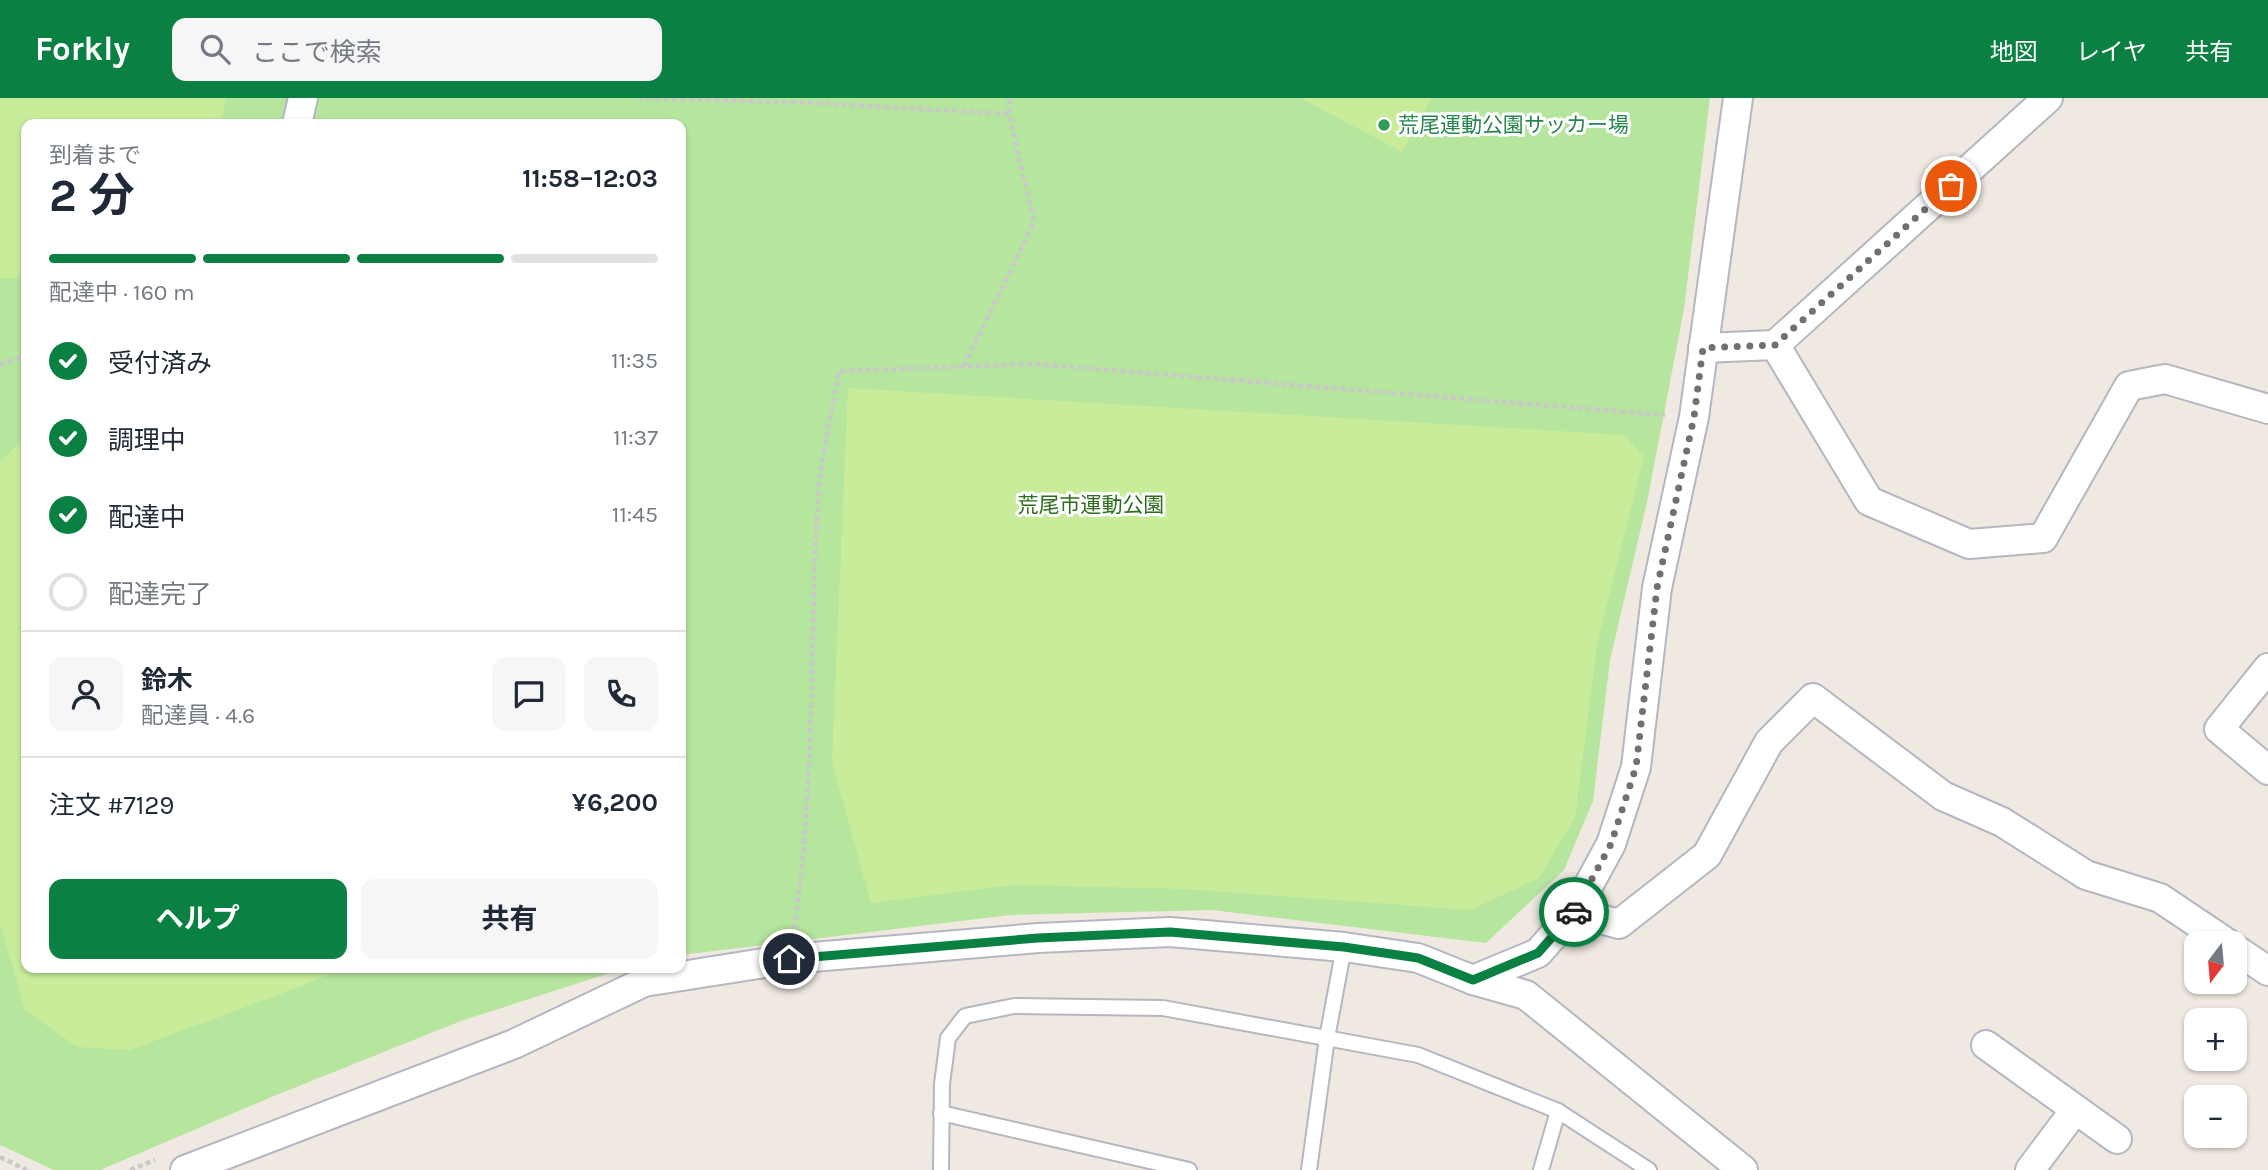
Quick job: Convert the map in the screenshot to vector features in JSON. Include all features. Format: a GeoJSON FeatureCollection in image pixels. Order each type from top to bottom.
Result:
{"type":"FeatureCollection","features":[{"type":"Feature","properties":{"kind":"street"},"geometry":{"type":"LineString","coordinates":[[298,119],[303,98]]}},
{"type":"Feature","properties":{"kind":"street"},"geometry":{"type":"LineString","coordinates":[[1473,980],[1538,953],[1574,912],[1611,844],[1636,767],[1657,588],[1694,417],[1738,98]]}},
{"type":"Feature","properties":{"kind":"street"},"geometry":{"type":"LineString","coordinates":[[1703,348],[1775,345],[2048,98]]}},
{"type":"Feature","properties":{"kind":"street"},"geometry":{"type":"LineString","coordinates":[[1775,345],[1869,501],[1969,544],[2043,538],[2129,386],[2165,379],[2268,410]]}},
{"type":"Feature","properties":{"kind":"street"},"geometry":{"type":"LineString","coordinates":[[2268,668],[2219,729],[2268,770]]}},
{"type":"Feature","properties":{"kind":"street"},"geometry":{"type":"LineString","coordinates":[[1574,912],[1619,924],[1707,855],[1769,742],[1812,698],[1943,796],[2002,822],[2087,875],[2160,898],[2209,931]]}},
{"type":"Feature","properties":{"kind":"street"},"geometry":{"type":"LineString","coordinates":[[185,1170],[514,1044],[644,982],[789,959],[1038,938],[1170,932],[1344,947],[1418,958],[1473,980],[1526,995],[1743,1170]]}},
{"type":"Feature","properties":{"kind":"street"},"geometry":{"type":"LineString","coordinates":[[2247,957],[2268,971]]}},
{"type":"Feature","properties":{"kind":"street"},"geometry":{"type":"LineString","coordinates":[[1986,1045],[2117,1139]]}},
{"type":"Feature","properties":{"kind":"street"},"geometry":{"type":"LineString","coordinates":[[2030,1170],[2075,1110]]}},
{"type":"Feature","properties":{"kind":"lane"},"geometry":{"type":"LineString","coordinates":[[1308,1170],[1327,1038],[1344,947]]}},
{"type":"Feature","properties":{"kind":"lane"},"geometry":{"type":"LineString","coordinates":[[941,1170],[942,1084],[948,1038],[965,1016],[1014,1006],[1163,1008],[1418,1055],[1558,1111],[1649,1170]]}},
{"type":"Feature","properties":{"kind":"lane"},"geometry":{"type":"LineString","coordinates":[[1541,1170],[1558,1111]]}},
{"type":"Feature","properties":{"kind":"lane"},"geometry":{"type":"LineString","coordinates":[[942,1113],[1189,1170]]}},
{"type":"Feature","properties":{"kind":"path"},"geometry":{"type":"LineString","coordinates":[[639,98],[813,103],[1009,114]]}},
{"type":"Feature","properties":{"kind":"path"},"geometry":{"type":"LineString","coordinates":[[964,366],[1034,222],[1009,114],[1009,98]]}},
{"type":"Feature","properties":{"kind":"path"},"geometry":{"type":"LineString","coordinates":[[0,365],[21,357]]}},
{"type":"Feature","properties":{"kind":"path"},"geometry":{"type":"LineString","coordinates":[[789,959],[802,880],[811,762],[818,495],[839,371],[1034,365],[1694,417]]}},
{"type":"Feature","properties":{"kind":"path"},"geometry":{"type":"LineString","coordinates":[[0,1157],[27,1170]]}},
{"type":"Feature","properties":{"kind":"green space","name":"荒尾市運動公園"},"geometry":{"type":"Polygon","coordinates":[[[0,98],[1710,98],[1684,309],[1647,502],[1610,660],[1593,801],[1564,870],[1486,943],[1212,910],[1010,915],[686,954],[686,119],[21,119],[21,973],[610,973],[461,1021],[100,1170],[54,1170],[0,1145],[0,98]]]}},
{"type":"Feature","properties":{"kind":"green space"},"geometry":{"type":"Polygon","coordinates":[[[0,98],[226,98],[223,119],[21,119],[21,276],[0,278],[0,98]]]}},
{"type":"Feature","properties":{"kind":"green space","name":"荒尾運動公園サッカー場"},"geometry":{"type":"Polygon","coordinates":[[[1301,98],[1432,98],[1402,152],[1301,98]]]}},
{"type":"Feature","properties":{"kind":"green space"},"geometry":{"type":"Polygon","coordinates":[[[848,388],[1624,435],[1644,457],[1598,639],[1575,817],[1539,878],[1470,910],[1185,889],[1014,885],[871,903],[832,762],[848,388]]]}},
{"type":"Feature","properties":{"kind":"green space"},"geometry":{"type":"Polygon","coordinates":[[[21,442],[21,973],[331,973],[130,1050],[77,1047],[25,1010],[0,923],[0,462],[21,442]]]}},
{"type":"Feature","properties":{"kind":"way so far"},"geometry":{"type":"LineString","coordinates":[[1574,912],[1611,844],[1636,767],[1657,588],[1694,417],[1703,348],[1775,345],[1951,186]]}},
{"type":"Feature","properties":{"kind":"place","name":"荒尾運動公園サッカー場"},"geometry":{"type":"Point","coordinates":[1384,125]}},
{"type":"Feature","properties":{"kind":"route"},"geometry":{"type":"LineString","coordinates":[[789,959],[1038,938],[1170,932],[1344,947],[1418,958],[1473,980],[1538,953],[1574,912]]}}]}
